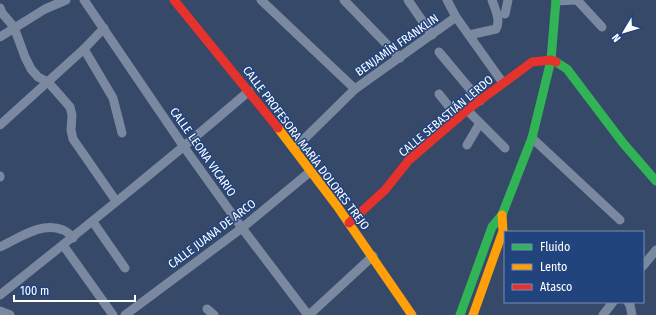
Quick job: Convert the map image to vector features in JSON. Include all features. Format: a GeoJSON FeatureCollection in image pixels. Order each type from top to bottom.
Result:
{"type":"FeatureCollection","features":[{"type":"Feature","properties":{"kind":"street"},"geometry":{"type":"LineString","coordinates":[[42,0],[45,9]]}},
{"type":"Feature","properties":{"kind":"street"},"geometry":{"type":"LineString","coordinates":[[0,37],[45,9],[66,0]]}},
{"type":"Feature","properties":{"kind":"street","name":"CALLE LEONA VICARIO"},"geometry":{"type":"LineString","coordinates":[[84,0],[184,147],[242,228],[308,315]]}},
{"type":"Feature","properties":{"kind":"street","name":"CALLE PROFESORA MARÍA DOLORES TREJO"},"geometry":{"type":"LineString","coordinates":[[174,0],[311,171],[373,256],[412,315]]}},
{"type":"Feature","properties":{"kind":"street"},"geometry":{"type":"LineString","coordinates":[[261,0],[355,89]]}},
{"type":"Feature","properties":{"kind":"street"},"geometry":{"type":"LineString","coordinates":[[344,0],[400,58]]}},
{"type":"Feature","properties":{"kind":"street"},"geometry":{"type":"LineString","coordinates":[[408,0],[432,35]]}},
{"type":"Feature","properties":{"kind":"street"},"geometry":{"type":"LineString","coordinates":[[447,0],[456,17]]}},
{"type":"Feature","properties":{"kind":"street"},"geometry":{"type":"LineString","coordinates":[[469,35],[496,28],[498,18],[492,0]]}},
{"type":"Feature","properties":{"kind":"street"},"geometry":{"type":"LineString","coordinates":[[505,14],[508,0]]}},
{"type":"Feature","properties":{"kind":"street"},"geometry":{"type":"LineString","coordinates":[[460,315],[492,227],[502,215],[532,138],[550,60],[556,1],[577,0],[602,27]]}},
{"type":"Feature","properties":{"kind":"street"},"geometry":{"type":"LineString","coordinates":[[0,8],[2,13],[14,27],[31,69],[38,77],[48,82],[70,107],[72,115],[71,130],[73,139],[116,201]]}},
{"type":"Feature","properties":{"kind":"street","name":"BENJAMÍN FRANKLIN"},"geometry":{"type":"LineString","coordinates":[[294,149],[355,89],[456,17],[503,84]]}},
{"type":"Feature","properties":{"kind":"street"},"geometry":{"type":"LineString","coordinates":[[0,125],[84,49],[104,28]]}},
{"type":"Feature","properties":{"kind":"street"},"geometry":{"type":"LineString","coordinates":[[84,49],[113,98],[122,133]]}},
{"type":"Feature","properties":{"kind":"street"},"geometry":{"type":"LineString","coordinates":[[439,52],[480,101]]}},
{"type":"Feature","properties":{"kind":"street"},"geometry":{"type":"LineString","coordinates":[[550,60],[558,62],[567,69],[623,143],[656,181]]}},
{"type":"Feature","properties":{"kind":"street","name":"CALLE SEBASTIÁN LERDO"},"geometry":{"type":"LineString","coordinates":[[349,223],[385,190],[409,160],[467,110],[532,62],[550,60]]}},
{"type":"Feature","properties":{"kind":"street"},"geometry":{"type":"LineString","coordinates":[[0,295],[93,222],[116,201],[184,147],[248,91]]}},
{"type":"Feature","properties":{"kind":"street"},"geometry":{"type":"LineString","coordinates":[[439,94],[458,118]]}},
{"type":"Feature","properties":{"kind":"street"},"geometry":{"type":"LineString","coordinates":[[467,110],[505,148]]}},
{"type":"Feature","properties":{"kind":"street"},"geometry":{"type":"LineString","coordinates":[[467,145],[480,123]]}},
{"type":"Feature","properties":{"kind":"street"},"geometry":{"type":"LineString","coordinates":[[532,138],[620,220]]}},
{"type":"Feature","properties":{"kind":"street","name":"CALLE JUANA DE ARCO"},"geometry":{"type":"LineString","coordinates":[[125,315],[242,228],[311,171]]}},
{"type":"Feature","properties":{"kind":"street"},"geometry":{"type":"LineString","coordinates":[[473,315],[504,232],[502,215]]}},
{"type":"Feature","properties":{"kind":"street"},"geometry":{"type":"LineString","coordinates":[[93,222],[125,268]]}},
{"type":"Feature","properties":{"kind":"street"},"geometry":{"type":"LineString","coordinates":[[0,247],[38,229],[52,226],[65,230],[73,238]]}},
{"type":"Feature","properties":{"kind":"street"},"geometry":{"type":"LineString","coordinates":[[492,227],[504,232]]}},
{"type":"Feature","properties":{"kind":"street"},"geometry":{"type":"LineString","coordinates":[[63,245],[113,315]]}},
{"type":"Feature","properties":{"kind":"street"},"geometry":{"type":"LineString","coordinates":[[644,265],[656,250]]}},
{"type":"Feature","properties":{"kind":"street"},"geometry":{"type":"LineString","coordinates":[[308,315],[373,256]]}},
{"type":"Feature","properties":{"kind":"street"},"geometry":{"type":"LineString","coordinates":[[0,300],[0,307]]}},
{"type":"Feature","properties":{"kind":"street"},"geometry":{"type":"LineString","coordinates":[[603,315],[612,303]]}},
{"type":"Feature","properties":{"kind":"street"},"geometry":{"type":"LineString","coordinates":[[629,303],[632,315]]}},
{"type":"Feature","properties":{"kind":"street"},"geometry":{"type":"LineString","coordinates":[[0,312],[10,315]]}},
{"type":"Feature","properties":{"kind":"traffic: fast"},"geometry":{"type":"LineString","coordinates":[[460,315],[492,227],[502,215],[532,138],[551,60],[556,0]]}},
{"type":"Feature","properties":{"kind":"traffic: fast"},"geometry":{"type":"LineString","coordinates":[[556,62],[567,69],[623,143],[656,181]]}},
{"type":"Feature","properties":{"kind":"traffic: slow"},"geometry":{"type":"LineString","coordinates":[[278,128],[337,206],[412,315]]}},
{"type":"Feature","properties":{"kind":"traffic: slow"},"geometry":{"type":"LineString","coordinates":[[473,315],[503,231],[502,215]]}},
{"type":"Feature","properties":{"kind":"traffic: jam"},"geometry":{"type":"LineString","coordinates":[[174,0],[278,128]]}},
{"type":"Feature","properties":{"kind":"traffic: jam"},"geometry":{"type":"LineString","coordinates":[[349,223],[385,190],[409,160],[467,110],[532,62],[551,60],[556,62]]}}]}
